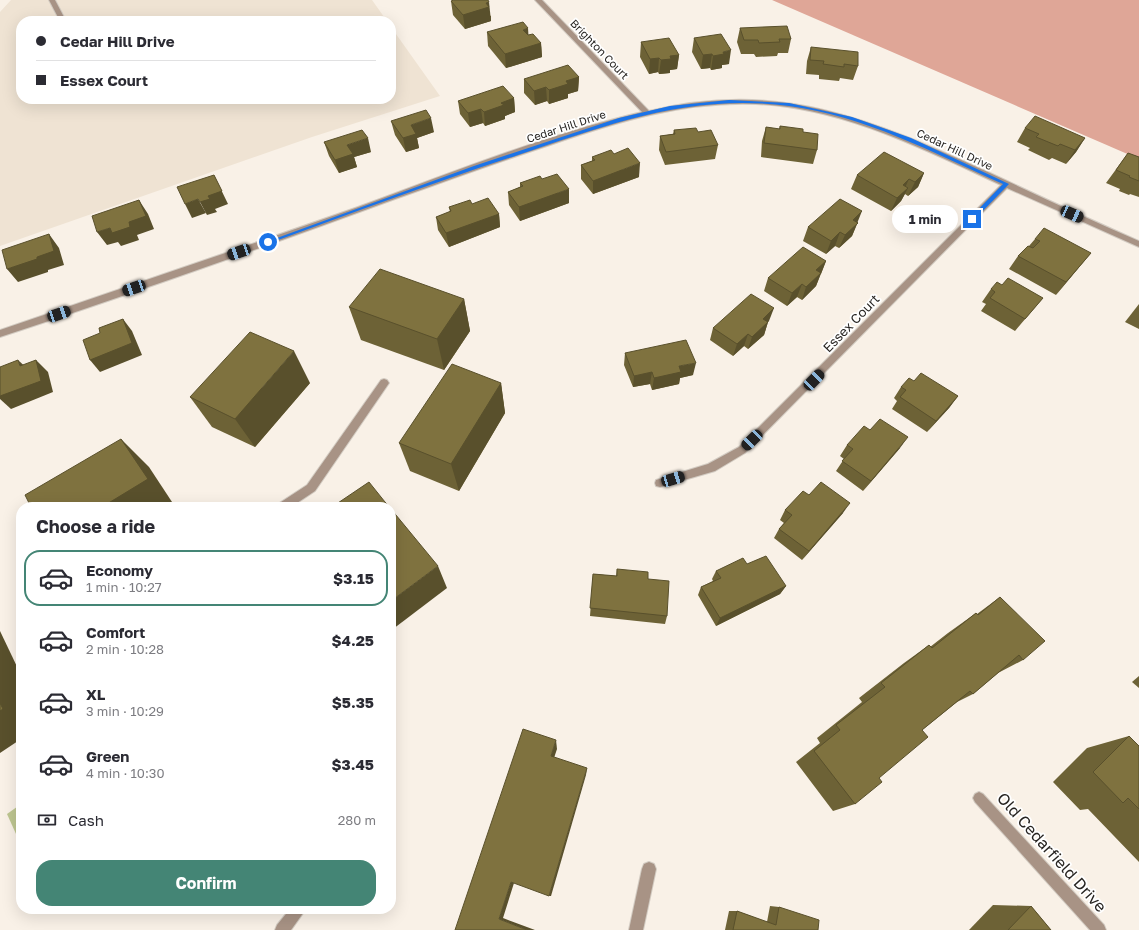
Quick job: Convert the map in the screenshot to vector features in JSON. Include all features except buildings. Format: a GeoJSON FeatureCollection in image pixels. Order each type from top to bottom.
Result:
{"type":"FeatureCollection","features":[{"type":"Feature","properties":{"kind":"street"},"geometry":{"type":"LineString","coordinates":[[52,0],[60,16]]}},
{"type":"Feature","properties":{"kind":"street","name":"Brighton Court"},"geometry":{"type":"LineString","coordinates":[[538,0],[646,112]]}},
{"type":"Feature","properties":{"kind":"street","name":"Cedar Hill Drive"},"geometry":{"type":"LineString","coordinates":[[0,334],[284,237],[476,167],[621,119],[646,112],[699,103],[729,101],[769,102],[816,109],[850,118],[890,132],[1139,244]]}},
{"type":"Feature","properties":{"kind":"street","name":"Essex Court"},"geometry":{"type":"LineString","coordinates":[[660,483],[711,468],[742,450],[1006,184]]}},
{"type":"Feature","properties":{"kind":"street"},"geometry":{"type":"LineString","coordinates":[[290,502],[311,488],[384,384]]}},
{"type":"Feature","properties":{"kind":"street","name":"Old Cedarfield Drive"},"geometry":{"type":"LineString","coordinates":[[979,798],[1099,930]]}},
{"type":"Feature","properties":{"kind":"street"},"geometry":{"type":"LineString","coordinates":[[636,930],[650,869]]}},
{"type":"Feature","properties":{"kind":"street"},"geometry":{"type":"LineString","coordinates":[[282,930],[295,914]]}},
{"type":"Feature","properties":{"kind":"shaded area"},"geometry":{"type":"Polygon","coordinates":[[[11,0],[372,0],[383,16],[16,16],[16,104],[396,104],[396,34],[440,96],[312,137],[0,246],[0,12],[11,0]]]}},
{"type":"Feature","properties":{"kind":"shaded area"},"geometry":{"type":"Polygon","coordinates":[[[772,0],[1139,0],[1139,159],[772,0]]]}},
{"type":"Feature","properties":{"kind":"shaded area"},"geometry":{"type":"Polygon","coordinates":[[[16,808],[16,834],[7,814],[16,808]]]}},
{"type":"Feature","properties":{"kind":"route"},"geometry":{"type":"LineString","coordinates":[[268,242],[476,167],[621,119],[670,107],[729,101],[769,102],[816,109],[850,118],[870,124],[909,140],[1006,184],[1004,188],[972,219]]}}]}
